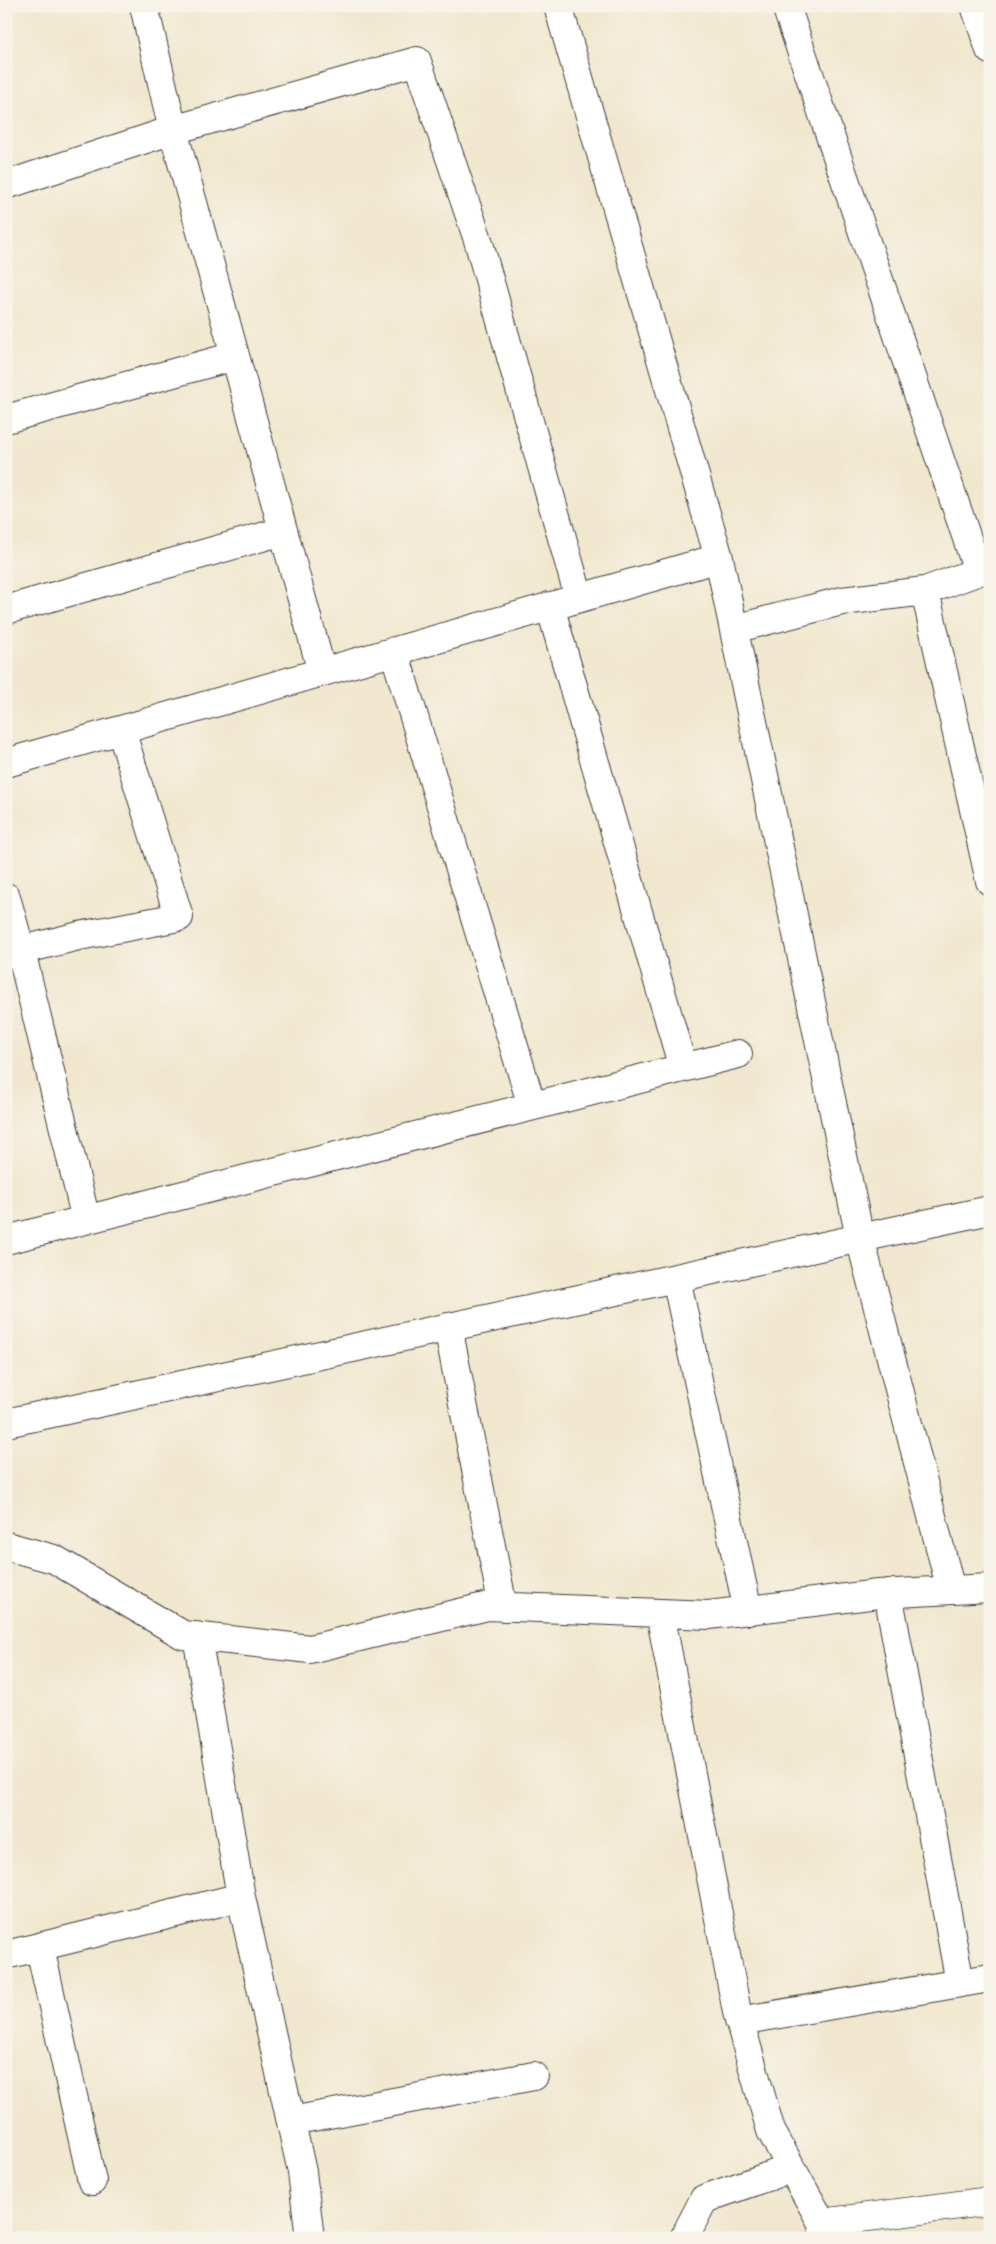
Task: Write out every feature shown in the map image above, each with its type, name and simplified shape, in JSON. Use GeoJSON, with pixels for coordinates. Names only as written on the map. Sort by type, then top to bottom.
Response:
{"type":"FeatureCollection","features":[{"type":"Feature","properties":{"kind":"street"},"geometry":{"type":"LineString","coordinates":[[144,6],[173,130],[322,672]]}},
{"type":"Feature","properties":{"kind":"street"},"geometry":{"type":"LineString","coordinates":[[558,6],[719,558],[860,1238],[950,1590]]}},
{"type":"Feature","properties":{"kind":"street"},"geometry":{"type":"LineString","coordinates":[[734,629],[842,601],[925,591],[984,569],[786,6]]}},
{"type":"Feature","properties":{"kind":"street"},"geometry":{"type":"LineString","coordinates":[[975,6],[990,50]]}},
{"type":"Feature","properties":{"kind":"street"},"geometry":{"type":"LineString","coordinates":[[6,185],[173,130],[417,61],[478,240],[579,598]]}},
{"type":"Feature","properties":{"kind":"street"},"geometry":{"type":"LineString","coordinates":[[6,419],[235,356]]}},
{"type":"Feature","properties":{"kind":"street"},"geometry":{"type":"LineString","coordinates":[[6,610],[283,531]]}},
{"type":"Feature","properties":{"kind":"street"},"geometry":{"type":"LineString","coordinates":[[6,762],[719,558]]}},
{"type":"Feature","properties":{"kind":"street"},"geometry":{"type":"LineString","coordinates":[[925,591],[990,881]]}},
{"type":"Feature","properties":{"kind":"street"},"geometry":{"type":"LineString","coordinates":[[550,606],[683,1068]]}},
{"type":"Feature","properties":{"kind":"street"},"geometry":{"type":"LineString","coordinates":[[394,651],[532,1106]]}},
{"type":"Feature","properties":{"kind":"street"},"geometry":{"type":"LineString","coordinates":[[14,952],[79,936],[179,916],[121,730]]}},
{"type":"Feature","properties":{"kind":"street"},"geometry":{"type":"LineString","coordinates":[[6,897],[14,952],[86,1220]]}},
{"type":"Feature","properties":{"kind":"street"},"geometry":{"type":"LineString","coordinates":[[6,1240],[738,1054]]}},
{"type":"Feature","properties":{"kind":"street"},"geometry":{"type":"LineString","coordinates":[[6,1423],[990,1210]]}},
{"type":"Feature","properties":{"kind":"street"},"geometry":{"type":"LineString","coordinates":[[676,1278],[748,1610]]}},
{"type":"Feature","properties":{"kind":"street"},"geometry":{"type":"LineString","coordinates":[[448,1328],[503,1607]]}},
{"type":"Feature","properties":{"kind":"street"},"geometry":{"type":"LineString","coordinates":[[7,1549],[54,1558],[183,1635],[310,1649],[488,1606],[709,1615],[888,1593],[990,1588]]}},
{"type":"Feature","properties":{"kind":"street"},"geometry":{"type":"LineString","coordinates":[[888,1593],[960,1983]]}},
{"type":"Feature","properties":{"kind":"street"},"geometry":{"type":"LineString","coordinates":[[660,1613],[739,2021],[771,2130],[823,2231],[990,2201]]}},
{"type":"Feature","properties":{"kind":"street"},"geometry":{"type":"LineString","coordinates":[[197,1636],[241,1897],[302,2172],[310,2238]]}},
{"type":"Feature","properties":{"kind":"street"},"geometry":{"type":"LineString","coordinates":[[6,1955],[241,1897]]}},
{"type":"Feature","properties":{"kind":"street"},"geometry":{"type":"LineString","coordinates":[[40,1948],[92,2181]]}},
{"type":"Feature","properties":{"kind":"street"},"geometry":{"type":"LineString","coordinates":[[739,2021],[990,1978]]}},
{"type":"Feature","properties":{"kind":"street"},"geometry":{"type":"LineString","coordinates":[[291,2121],[534,2076]]}},
{"type":"Feature","properties":{"kind":"street"},"geometry":{"type":"LineString","coordinates":[[684,2238],[704,2199],[792,2168]]}}]}
